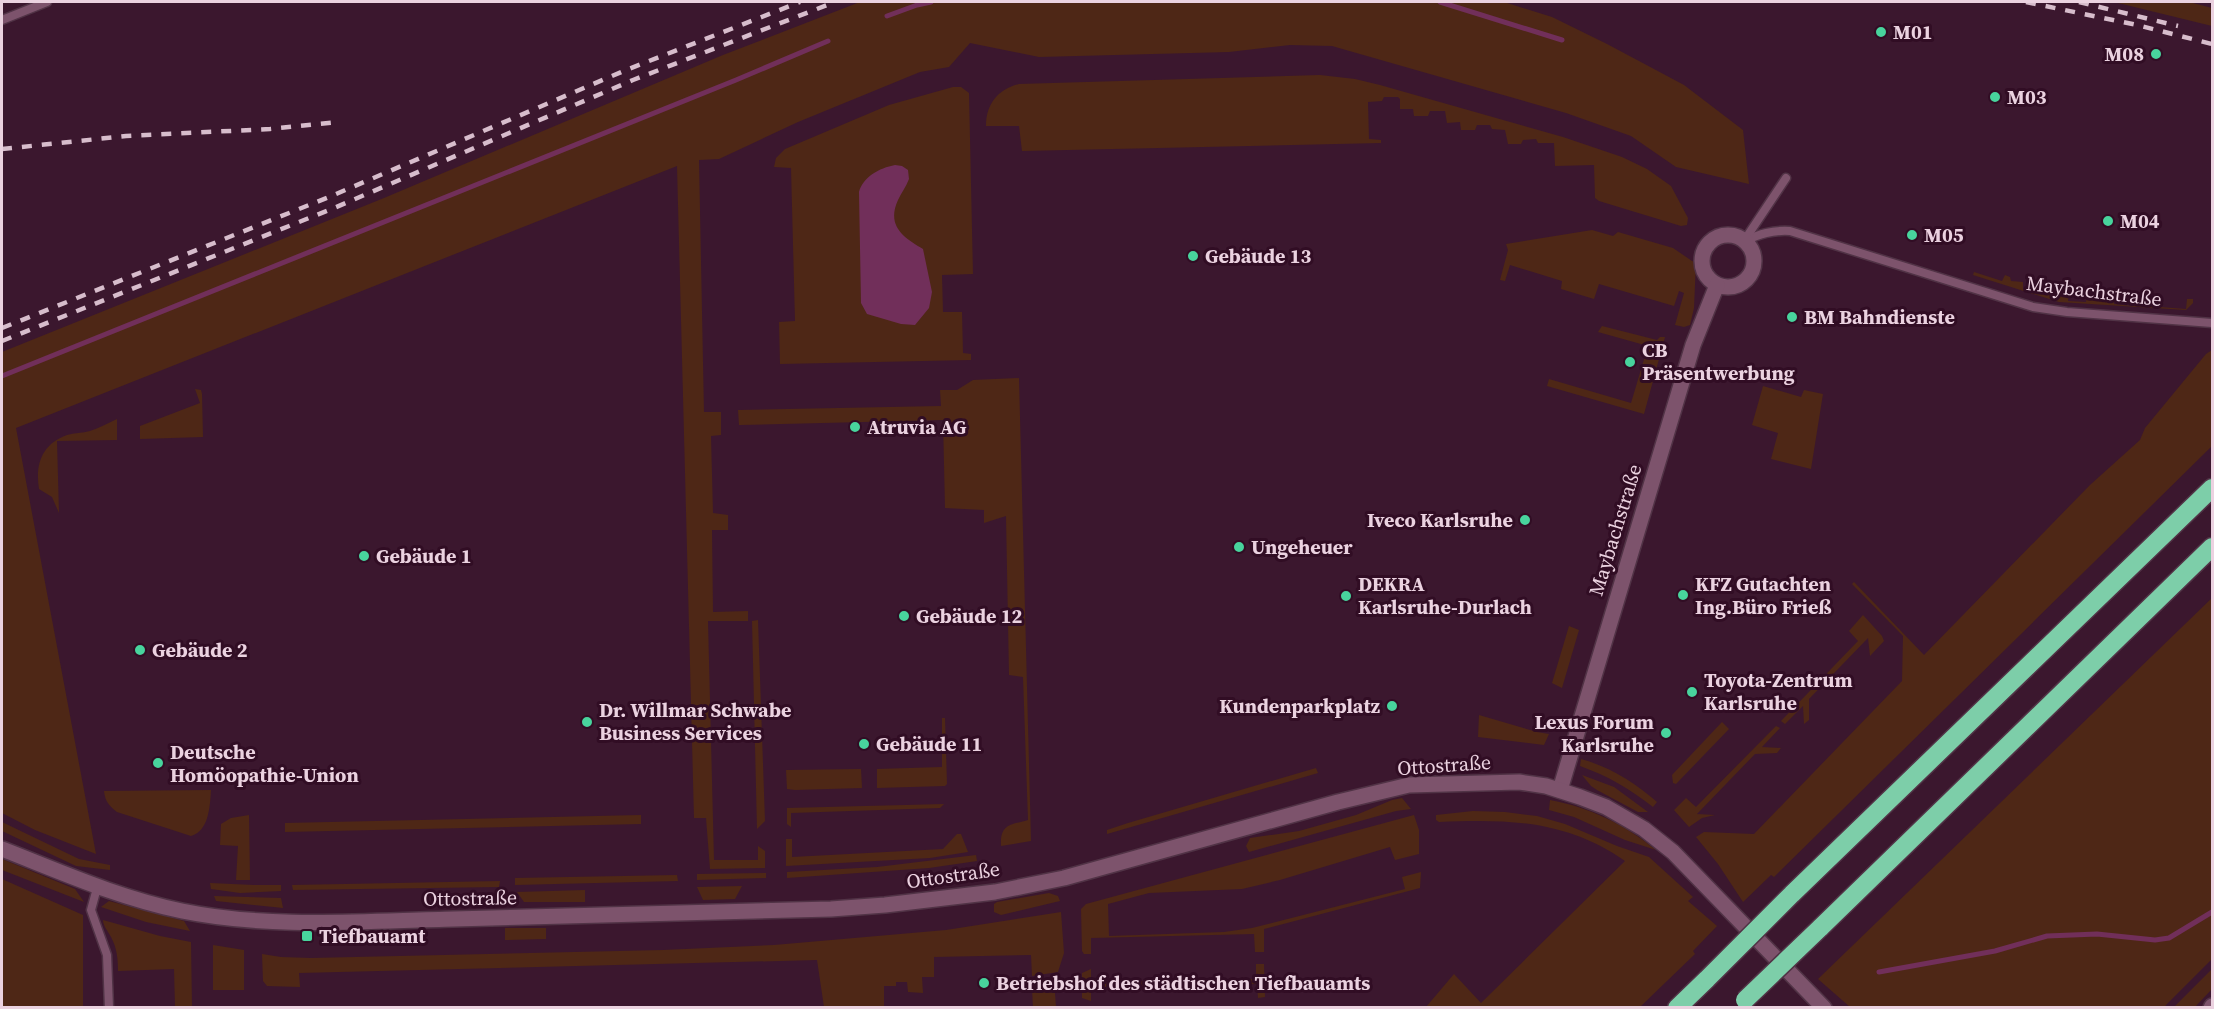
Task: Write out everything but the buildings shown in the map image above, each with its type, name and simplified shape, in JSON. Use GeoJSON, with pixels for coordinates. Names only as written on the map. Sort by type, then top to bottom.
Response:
{"type":"FeatureCollection","features":[{"type":"Feature","properties":{"kind":"highway"},"geometry":{"type":"LineString","coordinates":[[1677,1008],[2212,488]]}},
{"type":"Feature","properties":{"kind":"highway"},"geometry":{"type":"LineString","coordinates":[[1741,1004],[2212,547]]}},
{"type":"Feature","properties":{"kind":"main road","name":"Maybachstraße"},"geometry":{"type":"LineString","coordinates":[[1560,790],[1693,345],[1717,285],[1710,280],[1702,267],[1705,248],[1712,240],[1725,235],[1733,236],[1744,242]]}},
{"type":"Feature","properties":{"kind":"main road"},"geometry":{"type":"LineString","coordinates":[[1717,285],[1735,286],[1743,283],[1749,276],[1753,268],[1754,257],[1744,242]]}},
{"type":"Feature","properties":{"kind":"main road","name":"Ottostraße"},"geometry":{"type":"LineString","coordinates":[[2,849],[97,888],[183,911],[254,920],[307,922],[831,909],[995,892],[1064,878],[1338,802],[1409,785],[1519,782],[1560,790],[1606,807],[1644,829],[1673,852],[1824,1008]]}},
{"type":"Feature","properties":{"kind":"lane"},"geometry":{"type":"LineString","coordinates":[[2,20],[47,2]]}},
{"type":"Feature","properties":{"kind":"lane"},"geometry":{"type":"LineString","coordinates":[[1744,242],[1786,178]]}},
{"type":"Feature","properties":{"kind":"lane","name":"Maybachstraße"},"geometry":{"type":"LineString","coordinates":[[1744,242],[1761,233],[1775,230],[1790,231],[2033,307],[2212,323]]}},
{"type":"Feature","properties":{"kind":"lane"},"geometry":{"type":"LineString","coordinates":[[97,888],[91,910],[107,955],[109,1008]]}},
{"type":"Feature","properties":{"kind":"shaded area"},"geometry":{"type":"Polygon","coordinates":[[[860,2],[1504,2],[1552,17],[1684,85],[1743,130],[1749,184],[1676,167],[1631,136],[1566,113],[1332,46],[1290,45],[1229,52],[1039,57],[970,43],[949,67],[920,72],[798,122],[719,159],[699,160],[704,412],[721,412],[721,435],[711,436],[713,513],[728,515],[728,530],[712,530],[713,612],[748,611],[748,621],[708,621],[714,860],[758,860],[758,846],[765,851],[765,868],[710,869],[706,818],[694,818],[677,166],[16,428],[96,854],[35,830],[2,813],[2,352],[384,198],[723,55],[860,2]]]}},
{"type":"Feature","properties":{"kind":"shaded area"},"geometry":{"type":"Polygon","coordinates":[[[2114,2],[2189,2],[2212,8],[2212,26],[2114,2]]]}},
{"type":"Feature","properties":{"kind":"shaded area"},"geometry":{"type":"Polygon","coordinates":[[[1320,75],[1355,79],[1380,85],[1563,137],[1622,157],[1647,169],[1671,186],[1688,218],[1687,225],[1681,226],[1599,201],[1595,198],[1594,165],[1555,166],[1554,143],[1538,143],[1536,139],[1523,140],[1521,144],[1508,144],[1505,130],[1492,129],[1490,125],[1477,125],[1475,130],[1461,130],[1460,122],[1447,123],[1445,111],[1430,111],[1428,116],[1414,116],[1413,109],[1400,109],[1398,97],[1384,97],[1382,101],[1368,102],[1369,139],[1381,140],[1381,143],[1022,151],[1019,126],[986,126],[991,104],[999,94],[1019,84],[1320,75]]]}},
{"type":"Feature","properties":{"kind":"shaded area"},"geometry":{"type":"Polygon","coordinates":[[[953,87],[961,87],[969,93],[973,274],[942,275],[943,312],[962,312],[963,353],[971,354],[971,360],[780,364],[779,322],[795,321],[791,168],[774,167],[776,158],[785,149],[889,105],[953,87]]]}},
{"type":"Feature","properties":{"kind":"shaded area"},"geometry":{"type":"Polygon","coordinates":[[[895,165],[908,170],[909,179],[895,209],[896,224],[904,236],[923,249],[932,292],[929,308],[915,325],[901,324],[867,314],[861,303],[859,192],[864,182],[872,174],[895,165]]]}},
{"type":"Feature","properties":{"kind":"shaded area"},"geometry":{"type":"Polygon","coordinates":[[[1592,230],[1613,236],[1618,232],[1673,248],[1696,262],[1694,308],[1690,325],[1684,327],[1675,325],[1684,293],[1679,291],[1674,306],[1599,284],[1594,299],[1561,289],[1562,281],[1510,265],[1505,281],[1500,280],[1508,250],[1506,244],[1592,230]]]}},
{"type":"Feature","properties":{"kind":"shaded area"},"geometry":{"type":"Polygon","coordinates":[[[1974,272],[2002,281],[2005,275],[2010,277],[2011,281],[2023,282],[2023,289],[2040,294],[2041,291],[2069,293],[2068,301],[2086,302],[2087,295],[2114,297],[2114,304],[2132,306],[2133,299],[2160,301],[2160,307],[2186,309],[2187,299],[2193,299],[2193,303],[2186,310],[2059,302],[1973,275],[1974,272]]]}},
{"type":"Feature","properties":{"kind":"shaded area"},"geometry":{"type":"Polygon","coordinates":[[[1602,326],[1657,340],[1665,337],[1644,414],[1547,386],[1549,379],[1631,403],[1648,346],[1598,332],[1602,326]]]}},
{"type":"Feature","properties":{"kind":"shaded area"},"geometry":{"type":"Polygon","coordinates":[[[2212,350],[2212,446],[1774,877],[1771,875],[1743,902],[1718,864],[1696,837],[1704,832],[1754,834],[1902,681],[1903,636],[1852,584],[1854,582],[1924,655],[2090,485],[2140,440],[2145,428],[2206,354],[2212,350]]]}},
{"type":"Feature","properties":{"kind":"shaded area"},"geometry":{"type":"Polygon","coordinates":[[[1019,378],[1031,841],[1001,846],[1004,829],[1028,820],[1023,677],[1009,675],[1006,516],[984,523],[984,510],[945,508],[943,420],[739,425],[738,410],[941,406],[940,390],[957,390],[973,380],[1019,378]]]}},
{"type":"Feature","properties":{"kind":"shaded area"},"geometry":{"type":"Polygon","coordinates":[[[1763,386],[1801,397],[1804,390],[1823,394],[1811,469],[1771,459],[1778,433],[1752,425],[1763,386]]]}},
{"type":"Feature","properties":{"kind":"shaded area"},"geometry":{"type":"Polygon","coordinates":[[[195,389],[201,390],[202,394],[203,437],[140,439],[140,426],[200,403],[195,389]]]}},
{"type":"Feature","properties":{"kind":"shaded area"},"geometry":{"type":"Polygon","coordinates":[[[117,419],[117,440],[57,441],[59,513],[52,497],[39,489],[38,471],[46,449],[58,439],[67,435],[90,431],[117,419]]]}},
{"type":"Feature","properties":{"kind":"shaded area"},"geometry":{"type":"Polygon","coordinates":[[[2212,598],[2212,959],[2164,1008],[1850,1007],[1818,979],[2212,598]]]}},
{"type":"Feature","properties":{"kind":"shaded area"},"geometry":{"type":"Polygon","coordinates":[[[1863,615],[1884,641],[1870,656],[1868,638],[1809,699],[1809,720],[1804,724],[1803,706],[1785,724],[1781,721],[1858,641],[1849,631],[1863,615]]]}},
{"type":"Feature","properties":{"kind":"shaded area"},"geometry":{"type":"Polygon","coordinates":[[[758,620],[765,821],[757,829],[752,621],[758,620]]]}},
{"type":"Feature","properties":{"kind":"shaded area"},"geometry":{"type":"Polygon","coordinates":[[[1569,626],[1579,630],[1562,688],[1552,683],[1569,626]]]}},
{"type":"Feature","properties":{"kind":"shaded area"},"geometry":{"type":"Polygon","coordinates":[[[1479,715],[1549,734],[1544,745],[1478,737],[1479,715]]]}},
{"type":"Feature","properties":{"kind":"shaded area"},"geometry":{"type":"Polygon","coordinates":[[[942,718],[945,718],[947,784],[945,786],[877,788],[877,769],[942,767],[942,718]]]}},
{"type":"Feature","properties":{"kind":"shaded area"},"geometry":{"type":"Polygon","coordinates":[[[1722,722],[1729,729],[1676,784],[1673,783],[1672,775],[1722,722]]]}},
{"type":"Feature","properties":{"kind":"shaded area"},"geometry":{"type":"Polygon","coordinates":[[[1776,726],[1780,728],[1762,747],[1781,748],[1777,753],[1755,754],[1697,814],[1715,815],[1702,818],[1689,827],[1674,810],[1686,798],[1696,807],[1776,726]]]}},
{"type":"Feature","properties":{"kind":"shaded area"},"geometry":{"type":"Polygon","coordinates":[[[1581,759],[1621,776],[1657,802],[1653,807],[1636,794],[1580,766],[1581,759]]]}},
{"type":"Feature","properties":{"kind":"shaded area"},"geometry":{"type":"Polygon","coordinates":[[[1316,768],[1318,773],[1107,834],[1107,830],[1128,823],[1316,768]]]}},
{"type":"Feature","properties":{"kind":"shaded area"},"geometry":{"type":"Polygon","coordinates":[[[861,769],[862,788],[787,789],[786,770],[861,769]]]}},
{"type":"Feature","properties":{"kind":"shaded area"},"geometry":{"type":"Polygon","coordinates":[[[1582,775],[1614,787],[1648,812],[1638,812],[1597,790],[1582,775]]]}},
{"type":"Feature","properties":{"kind":"shaded area"},"geometry":{"type":"Polygon","coordinates":[[[211,790],[205,823],[202,829],[191,836],[117,812],[108,803],[104,791],[211,790]]]}},
{"type":"Feature","properties":{"kind":"shaded area"},"geometry":{"type":"Polygon","coordinates":[[[1402,798],[1411,809],[1396,811],[1249,852],[1246,846],[1250,838],[1299,831],[1356,815],[1402,798]]]}},
{"type":"Feature","properties":{"kind":"shaded area"},"geometry":{"type":"Polygon","coordinates":[[[1550,800],[1579,807],[1606,818],[1656,850],[1625,840],[1574,817],[1549,810],[1550,800]]]}},
{"type":"Feature","properties":{"kind":"shaded area"},"geometry":{"type":"Polygon","coordinates":[[[944,804],[940,808],[791,813],[791,827],[787,824],[787,808],[944,804]]]}},
{"type":"Feature","properties":{"kind":"shaded area"},"geometry":{"type":"Polygon","coordinates":[[[1473,811],[1537,816],[1565,824],[1649,857],[1693,897],[1688,901],[1717,926],[1693,951],[1695,954],[1640,1007],[1426,1007],[1454,974],[1481,1003],[1625,861],[1581,837],[1536,825],[1489,821],[1439,822],[1436,820],[1436,815],[1473,811]]]}},
{"type":"Feature","properties":{"kind":"shaded area"},"geometry":{"type":"Polygon","coordinates":[[[249,815],[250,880],[236,880],[238,846],[220,845],[221,824],[231,818],[249,815]]]}},
{"type":"Feature","properties":{"kind":"shaded area"},"geometry":{"type":"Polygon","coordinates":[[[641,815],[641,824],[285,832],[285,823],[641,815]]]}},
{"type":"Feature","properties":{"kind":"shaded area"},"geometry":{"type":"Polygon","coordinates":[[[1414,815],[1419,830],[1419,854],[1395,860],[1390,847],[1242,889],[1149,893],[1108,904],[1109,936],[1224,932],[1252,928],[1405,889],[1402,877],[1421,872],[1420,888],[1264,929],[1264,952],[1255,952],[1254,934],[1091,938],[1091,954],[1084,954],[1082,951],[1081,909],[1086,904],[1414,815]]]}},
{"type":"Feature","properties":{"kind":"shaded area"},"geometry":{"type":"Polygon","coordinates":[[[2,822],[79,859],[110,865],[110,870],[76,866],[2,831],[2,822]]]}},
{"type":"Feature","properties":{"kind":"shaded area"},"geometry":{"type":"Polygon","coordinates":[[[957,834],[961,834],[968,852],[930,858],[786,866],[786,839],[792,839],[792,857],[943,849],[957,834]]]}},
{"type":"Feature","properties":{"kind":"shaded area"},"geometry":{"type":"Polygon","coordinates":[[[976,855],[977,861],[929,868],[787,878],[787,872],[877,867],[976,855]]]}},
{"type":"Feature","properties":{"kind":"shaded area"},"geometry":{"type":"Polygon","coordinates":[[[2,859],[75,889],[84,902],[2,870],[2,859]]]}},
{"type":"Feature","properties":{"kind":"shaded area"},"geometry":{"type":"Polygon","coordinates":[[[766,873],[766,878],[697,880],[697,874],[766,873]]]}},
{"type":"Feature","properties":{"kind":"shaded area"},"geometry":{"type":"Polygon","coordinates":[[[677,875],[678,881],[515,885],[515,878],[677,875]]]}},
{"type":"Feature","properties":{"kind":"shaded area"},"geometry":{"type":"Polygon","coordinates":[[[2,879],[83,915],[83,1007],[2,1007],[2,879]]]}},
{"type":"Feature","properties":{"kind":"shaded area"},"geometry":{"type":"Polygon","coordinates":[[[500,881],[499,887],[293,890],[292,885],[500,881]]]}},
{"type":"Feature","properties":{"kind":"shaded area"},"geometry":{"type":"Polygon","coordinates":[[[210,883],[281,885],[281,891],[240,893],[211,889],[210,883]]]}},
{"type":"Feature","properties":{"kind":"shaded area"},"geometry":{"type":"Polygon","coordinates":[[[742,886],[735,899],[703,900],[697,887],[742,886]]]}},
{"type":"Feature","properties":{"kind":"shaded area"},"geometry":{"type":"Polygon","coordinates":[[[585,890],[585,902],[524,902],[517,892],[585,890]]]}},
{"type":"Feature","properties":{"kind":"shaded area"},"geometry":{"type":"Polygon","coordinates":[[[1049,893],[1058,896],[1060,901],[1001,915],[994,912],[994,904],[997,902],[1049,893]]]}},
{"type":"Feature","properties":{"kind":"shaded area"},"geometry":{"type":"Polygon","coordinates":[[[214,896],[281,898],[283,908],[216,901],[214,896]]]}},
{"type":"Feature","properties":{"kind":"shaded area"},"geometry":{"type":"Polygon","coordinates":[[[109,901],[184,921],[190,931],[146,922],[101,907],[109,901]]]}},
{"type":"Feature","properties":{"kind":"shaded area"},"geometry":{"type":"Polygon","coordinates":[[[1061,912],[1064,953],[1058,972],[1032,976],[1031,955],[934,957],[934,977],[922,977],[923,993],[908,992],[907,982],[896,982],[896,986],[884,986],[884,1007],[824,1007],[817,960],[299,973],[300,987],[267,986],[263,981],[262,954],[311,958],[663,950],[774,945],[946,930],[1061,912]]]}},
{"type":"Feature","properties":{"kind":"shaded area"},"geometry":{"type":"Polygon","coordinates":[[[103,920],[191,942],[192,1007],[175,1007],[174,969],[118,971],[116,949],[103,920]]]}},
{"type":"Feature","properties":{"kind":"shaded area"},"geometry":{"type":"Polygon","coordinates":[[[505,928],[546,928],[546,939],[505,940],[505,928]]]}},
{"type":"Feature","properties":{"kind":"shaded area"},"geometry":{"type":"Polygon","coordinates":[[[213,945],[244,950],[244,990],[213,990],[213,945]]]}},
{"type":"Feature","properties":{"kind":"shaded area"},"geometry":{"type":"Polygon","coordinates":[[[1256,964],[1264,964],[1265,997],[1258,998],[1257,984],[1091,987],[1091,1001],[1082,998],[1082,973],[1091,969],[1091,982],[1256,979],[1256,964]]]}},
{"type":"Feature","properties":{"kind":"shaded area"},"geometry":{"type":"Polygon","coordinates":[[[2212,969],[2212,989],[2195,1007],[2174,1007],[2212,969]]]}},
{"type":"Feature","properties":{"kind":"shaded area"},"geometry":{"type":"Polygon","coordinates":[[[1032,990],[1055,993],[1056,1007],[1033,1007],[1032,990]]]}},
{"type":"Feature","properties":{"kind":"waterway"},"geometry":{"type":"LineString","coordinates":[[887,16],[931,2]]}},
{"type":"Feature","properties":{"kind":"waterway"},"geometry":{"type":"LineString","coordinates":[[1440,2],[1562,40]]}},
{"type":"Feature","properties":{"kind":"waterway"},"geometry":{"type":"LineString","coordinates":[[2,376],[828,41]]}},
{"type":"Feature","properties":{"kind":"waterway"},"geometry":{"type":"LineString","coordinates":[[1879,972],[1995,951],[2047,936],[2097,934],[2155,940],[2169,938],[2212,912]]}},
{"type":"Feature","properties":{"kind":"railway"},"geometry":{"type":"LineString","coordinates":[[2,328],[329,197],[626,70],[800,2]]}},
{"type":"Feature","properties":{"kind":"railway"},"geometry":{"type":"LineString","coordinates":[[2,341],[334,208],[633,80],[835,2]]}},
{"type":"Feature","properties":{"kind":"railway"},"geometry":{"type":"LineString","coordinates":[[2026,2],[2137,25],[2212,44]]}},
{"type":"Feature","properties":{"kind":"railway"},"geometry":{"type":"LineString","coordinates":[[2079,2],[2178,26]]}},
{"type":"Feature","properties":{"kind":"railway"},"geometry":{"type":"LineString","coordinates":[[2,149],[126,136],[270,129],[338,122]]}},
{"type":"Feature","properties":{"kind":"place","name":"M01"},"geometry":{"type":"Point","coordinates":[1881,32]}},
{"type":"Feature","properties":{"kind":"place","name":"M08"},"geometry":{"type":"Point","coordinates":[2156,54]}},
{"type":"Feature","properties":{"kind":"place","name":"M03"},"geometry":{"type":"Point","coordinates":[1995,97]}},
{"type":"Feature","properties":{"kind":"place","name":"M04"},"geometry":{"type":"Point","coordinates":[2108,221]}},
{"type":"Feature","properties":{"kind":"place","name":"M05"},"geometry":{"type":"Point","coordinates":[1912,235]}},
{"type":"Feature","properties":{"kind":"place","name":"Gebäude 13"},"geometry":{"type":"Point","coordinates":[1193,256]}},
{"type":"Feature","properties":{"kind":"place","name":"BM Bahndienste"},"geometry":{"type":"Point","coordinates":[1792,317]}},
{"type":"Feature","properties":{"kind":"place","name":"CB Präsentwerbung"},"geometry":{"type":"Point","coordinates":[1630,362]}},
{"type":"Feature","properties":{"kind":"place","name":"Atruvia AG"},"geometry":{"type":"Point","coordinates":[855,427]}},
{"type":"Feature","properties":{"kind":"place","name":"Iveco Karlsruhe"},"geometry":{"type":"Point","coordinates":[1525,520]}},
{"type":"Feature","properties":{"kind":"place","name":"Ungeheuer"},"geometry":{"type":"Point","coordinates":[1239,547]}},
{"type":"Feature","properties":{"kind":"place","name":"Gebäude 1"},"geometry":{"type":"Point","coordinates":[364,556]}},
{"type":"Feature","properties":{"kind":"place","name":"KFZ Gutachten Ing.Büro Frieß"},"geometry":{"type":"Point","coordinates":[1683,595]}},
{"type":"Feature","properties":{"kind":"place","name":"DEKRA Karlsruhe-Durlach"},"geometry":{"type":"Point","coordinates":[1346,596]}},
{"type":"Feature","properties":{"kind":"place","name":"Gebäude 12"},"geometry":{"type":"Point","coordinates":[904,616]}},
{"type":"Feature","properties":{"kind":"place","name":"Gebäude 2"},"geometry":{"type":"Point","coordinates":[140,650]}},
{"type":"Feature","properties":{"kind":"place","name":"Toyota-Zentrum Karlsruhe"},"geometry":{"type":"Point","coordinates":[1692,692]}},
{"type":"Feature","properties":{"kind":"place","name":"Kundenparkplatz"},"geometry":{"type":"Point","coordinates":[1392,706]}},
{"type":"Feature","properties":{"kind":"place","name":"Dr. Willmar Schwabe Business Services"},"geometry":{"type":"Point","coordinates":[587,722]}},
{"type":"Feature","properties":{"kind":"place","name":"Lexus Forum Karlsruhe"},"geometry":{"type":"Point","coordinates":[1666,733]}},
{"type":"Feature","properties":{"kind":"place","name":"Gebäude 11"},"geometry":{"type":"Point","coordinates":[864,744]}},
{"type":"Feature","properties":{"kind":"place","name":"Deutsche Homöopathie-Union"},"geometry":{"type":"Point","coordinates":[158,763]}},
{"type":"Feature","properties":{"kind":"place","name":"Tiefbauamt"},"geometry":{"type":"Point","coordinates":[307,936]}},
{"type":"Feature","properties":{"kind":"place","name":"Betriebshof des städtischen Tiefbauamts"},"geometry":{"type":"Point","coordinates":[984,983]}}]}
